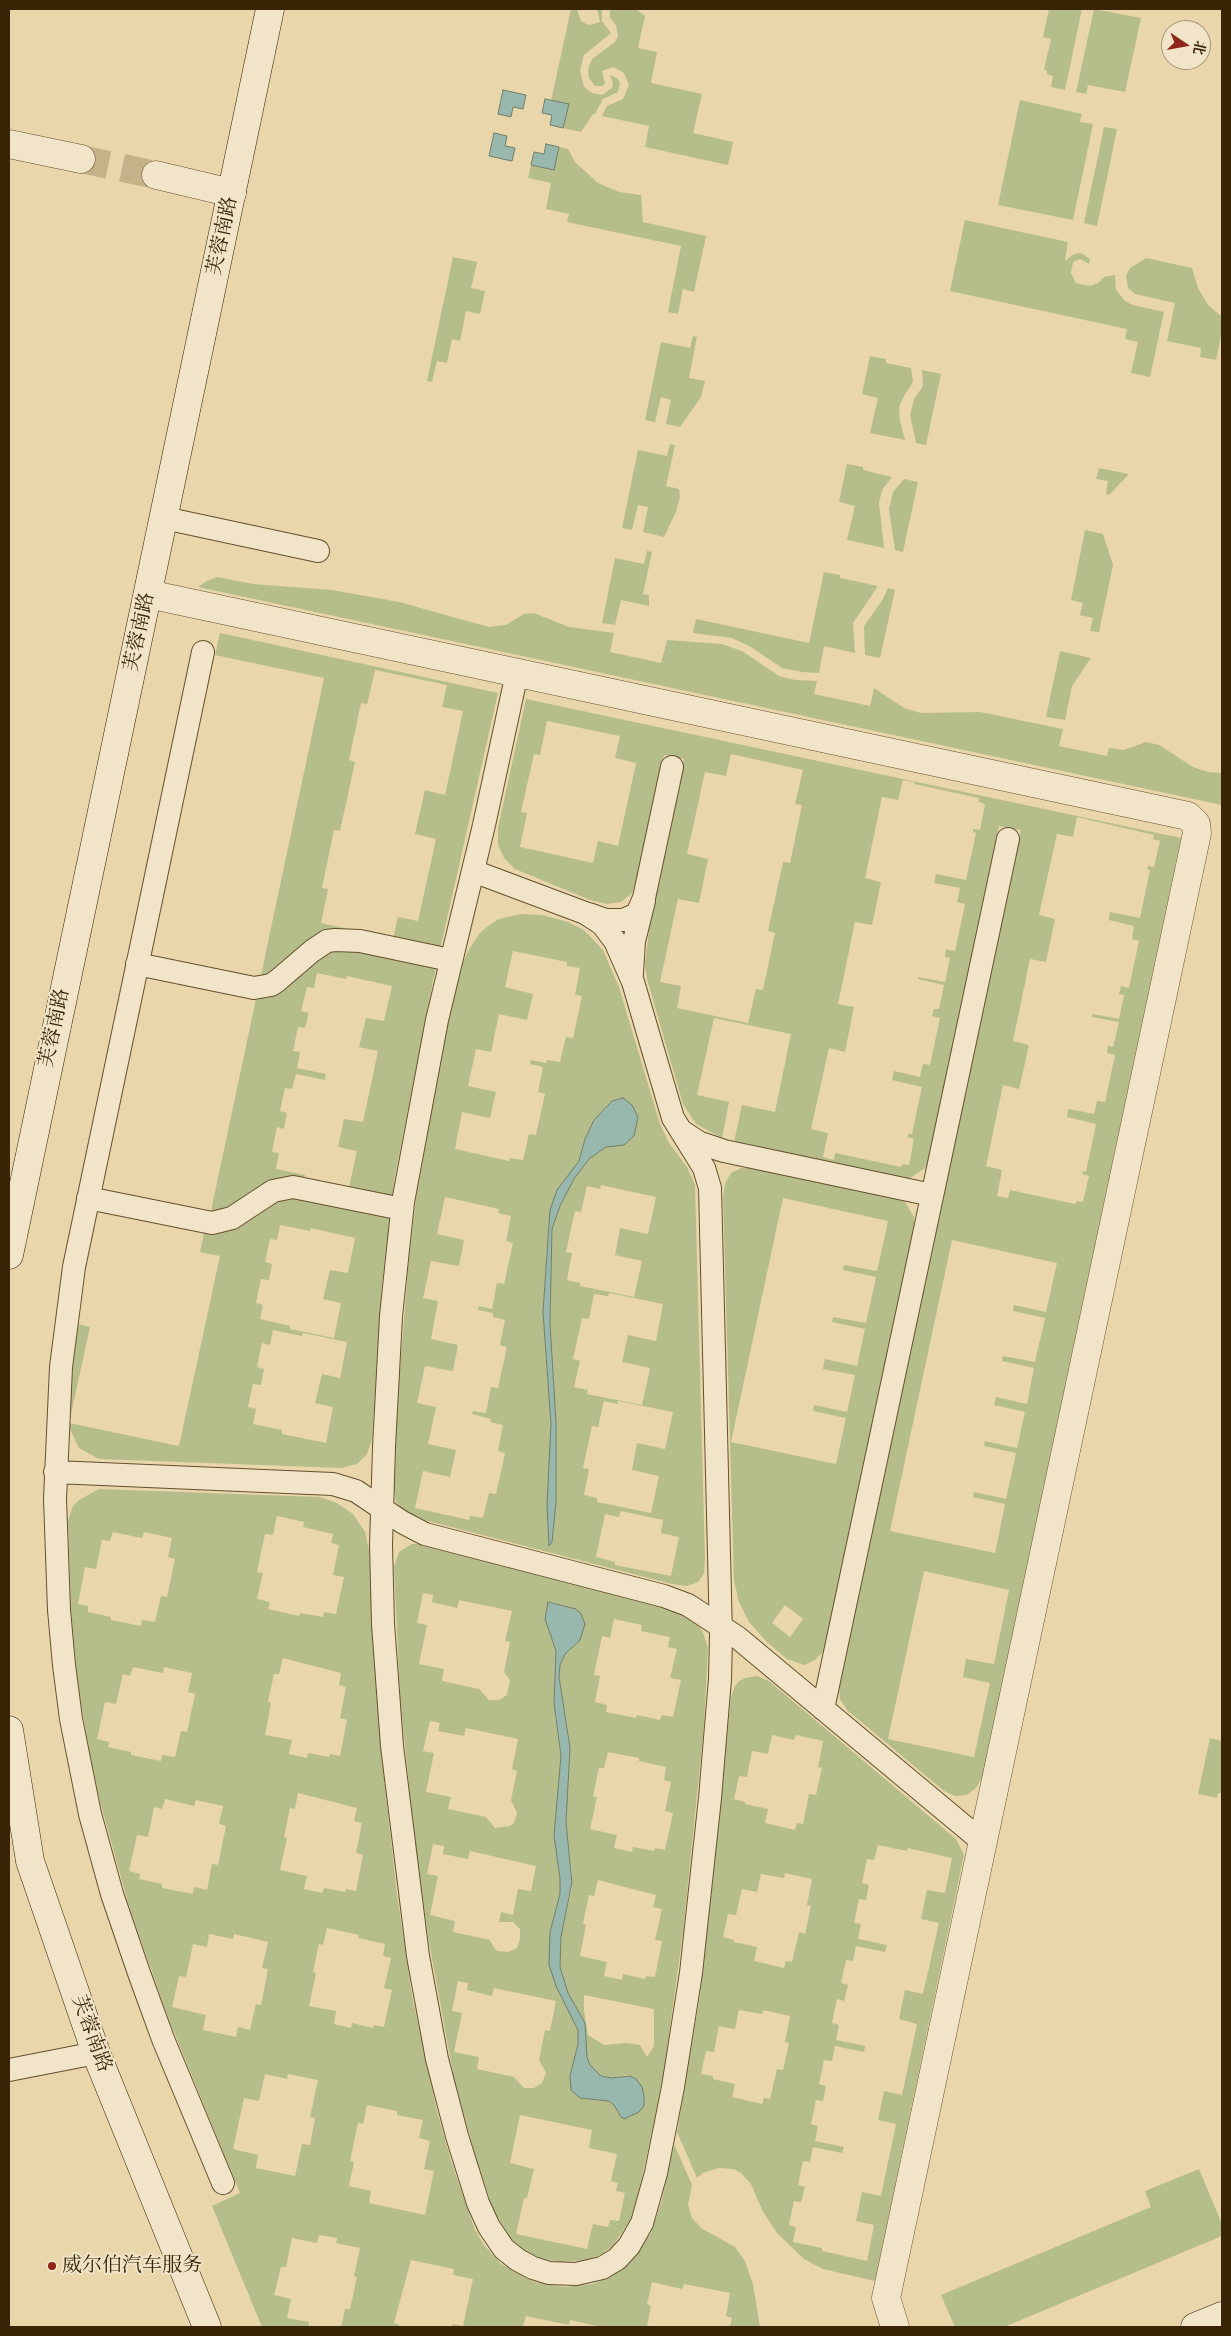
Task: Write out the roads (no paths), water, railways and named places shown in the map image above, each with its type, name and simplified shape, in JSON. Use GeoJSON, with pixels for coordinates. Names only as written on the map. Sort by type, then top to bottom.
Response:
{"type":"FeatureCollection","features":[{"type":"Feature","properties":{"kind":"street","name":"芙蓉南路"},"geometry":{"type":"LineString","coordinates":[[9,1252],[270,9]]}},
{"type":"Feature","properties":{"kind":"street"},"geometry":{"type":"LineString","coordinates":[[9,144],[80,159]]}},
{"type":"Feature","properties":{"kind":"street"},"geometry":{"type":"LineString","coordinates":[[156,176],[232,193]]}},
{"type":"Feature","properties":{"kind":"street"},"geometry":{"type":"LineString","coordinates":[[148,594],[1188,816],[1196,824],[1197,833],[886,2298],[895,2327]]}},
{"type":"Feature","properties":{"kind":"street","name":"芙蓉南路"},"geometry":{"type":"LineString","coordinates":[[9,1730],[30,1861],[96,2053],[207,2327]]}},
{"type":"Feature","properties":{"kind":"street"},"geometry":{"type":"LineString","coordinates":[[1195,2327],[1222,2316]]}},
{"type":"Feature","properties":{"kind":"lane"},"geometry":{"type":"LineString","coordinates":[[164,518],[318,551]]}},
{"type":"Feature","properties":{"kind":"lane"},"geometry":{"type":"LineString","coordinates":[[204,652],[86,1203],[63,1343],[55,1472],[55,1540],[61,1637],[71,1719],[89,1807],[108,1881],[163,2039],[223,2183]]}},
{"type":"Feature","properties":{"kind":"lane"},"geometry":{"type":"LineString","coordinates":[[516,673],[473,871],[450,960],[421,1098],[402,1209],[386,1386],[382,1509],[383,1624],[392,1746],[418,1956],[437,2059],[470,2178],[489,2228],[511,2255],[541,2271],[576,2274],[609,2264],[620,2256],[634,2239],[642,2224],[650,2198],[674,2086],[691,1974],[718,1711],[722,1625],[710,1194],[712,1175],[719,1162],[733,1156],[752,1157]]}},
{"type":"Feature","properties":{"kind":"lane"},"geometry":{"type":"LineString","coordinates":[[633,982],[631,963],[634,941],[672,767]]}},
{"type":"Feature","properties":{"kind":"lane"},"geometry":{"type":"LineString","coordinates":[[823,1709],[1008,839]]}},
{"type":"Feature","properties":{"kind":"lane"},"geometry":{"type":"LineString","coordinates":[[473,871],[606,920],[623,920],[637,914],[644,898]]}},
{"type":"Feature","properties":{"kind":"lane"},"geometry":{"type":"LineString","coordinates":[[585,913],[602,924],[615,941],[633,982],[675,1124],[704,1168],[710,1194]]}},
{"type":"Feature","properties":{"kind":"lane"},"geometry":{"type":"LineString","coordinates":[[137,964],[254,988],[270,985],[277,981],[312,951],[327,942],[335,940],[360,941],[450,960]]}},
{"type":"Feature","properties":{"kind":"lane"},"geometry":{"type":"LineString","coordinates":[[670,1108],[682,1131],[691,1138],[712,1147],[932,1195]]}},
{"type":"Feature","properties":{"kind":"lane"},"geometry":{"type":"LineString","coordinates":[[86,1203],[212,1223],[232,1218],[273,1191],[293,1187],[402,1209]]}},
{"type":"Feature","properties":{"kind":"lane"},"geometry":{"type":"LineString","coordinates":[[86,1203],[196,1232]]}},
{"type":"Feature","properties":{"kind":"lane"},"geometry":{"type":"LineString","coordinates":[[55,1472],[333,1484],[356,1491],[402,1522],[426,1534],[664,1596],[688,1605],[722,1625],[983,1842]]}},
{"type":"Feature","properties":{"kind":"lane"},"geometry":{"type":"LineString","coordinates":[[9,2070],[96,2053]]}},
{"type":"Feature","properties":{"kind":"water"},"geometry":{"type":"Polygon","coordinates":[[[503,90],[526,95],[523,109],[513,107],[511,117],[498,114],[503,90]]]}},
{"type":"Feature","properties":{"kind":"water"},"geometry":{"type":"Polygon","coordinates":[[[545,99],[569,104],[563,128],[550,125],[552,115],[542,113],[545,99]]]}},
{"type":"Feature","properties":{"kind":"water"},"geometry":{"type":"Polygon","coordinates":[[[494,133],[507,136],[505,146],[515,148],[512,161],[489,156],[494,133]]]}},
{"type":"Feature","properties":{"kind":"water"},"geometry":{"type":"Polygon","coordinates":[[[546,144],[559,147],[554,170],[531,165],[534,152],[544,154],[546,144]]]}},
{"type":"Feature","properties":{"kind":"water"},"geometry":{"type":"Polygon","coordinates":[[[623,1098],[632,1105],[638,1117],[634,1136],[624,1145],[606,1147],[589,1159],[574,1179],[560,1206],[552,1229],[550,1323],[556,1423],[556,1502],[552,1542],[549,1546],[547,1505],[551,1424],[543,1312],[550,1210],[557,1190],[579,1161],[585,1139],[594,1120],[612,1101],[623,1098]]]}},
{"type":"Feature","properties":{"kind":"water"},"geometry":{"type":"Polygon","coordinates":[[[548,1602],[576,1609],[581,1614],[585,1624],[580,1640],[565,1654],[560,1665],[559,1677],[570,1748],[566,1822],[572,1883],[561,1937],[560,1967],[568,1993],[585,2023],[587,2057],[590,2065],[601,2076],[611,2078],[630,2076],[636,2079],[642,2087],[644,2106],[639,2112],[624,2119],[609,2101],[580,2098],[571,2090],[570,2076],[578,2044],[578,2030],[556,1986],[549,1965],[550,1932],[560,1894],[560,1879],[554,1835],[561,1756],[554,1703],[556,1651],[545,1619],[548,1602]]]}},
{"type":"Feature","properties":{"kind":"tunnel"},"geometry":{"type":"LineString","coordinates":[[81,159],[156,175]]}},
{"type":"Feature","properties":{"kind":"place","name":"威尔伯汽车服务"},"geometry":{"type":"Point","coordinates":[52,2266]}}]}
